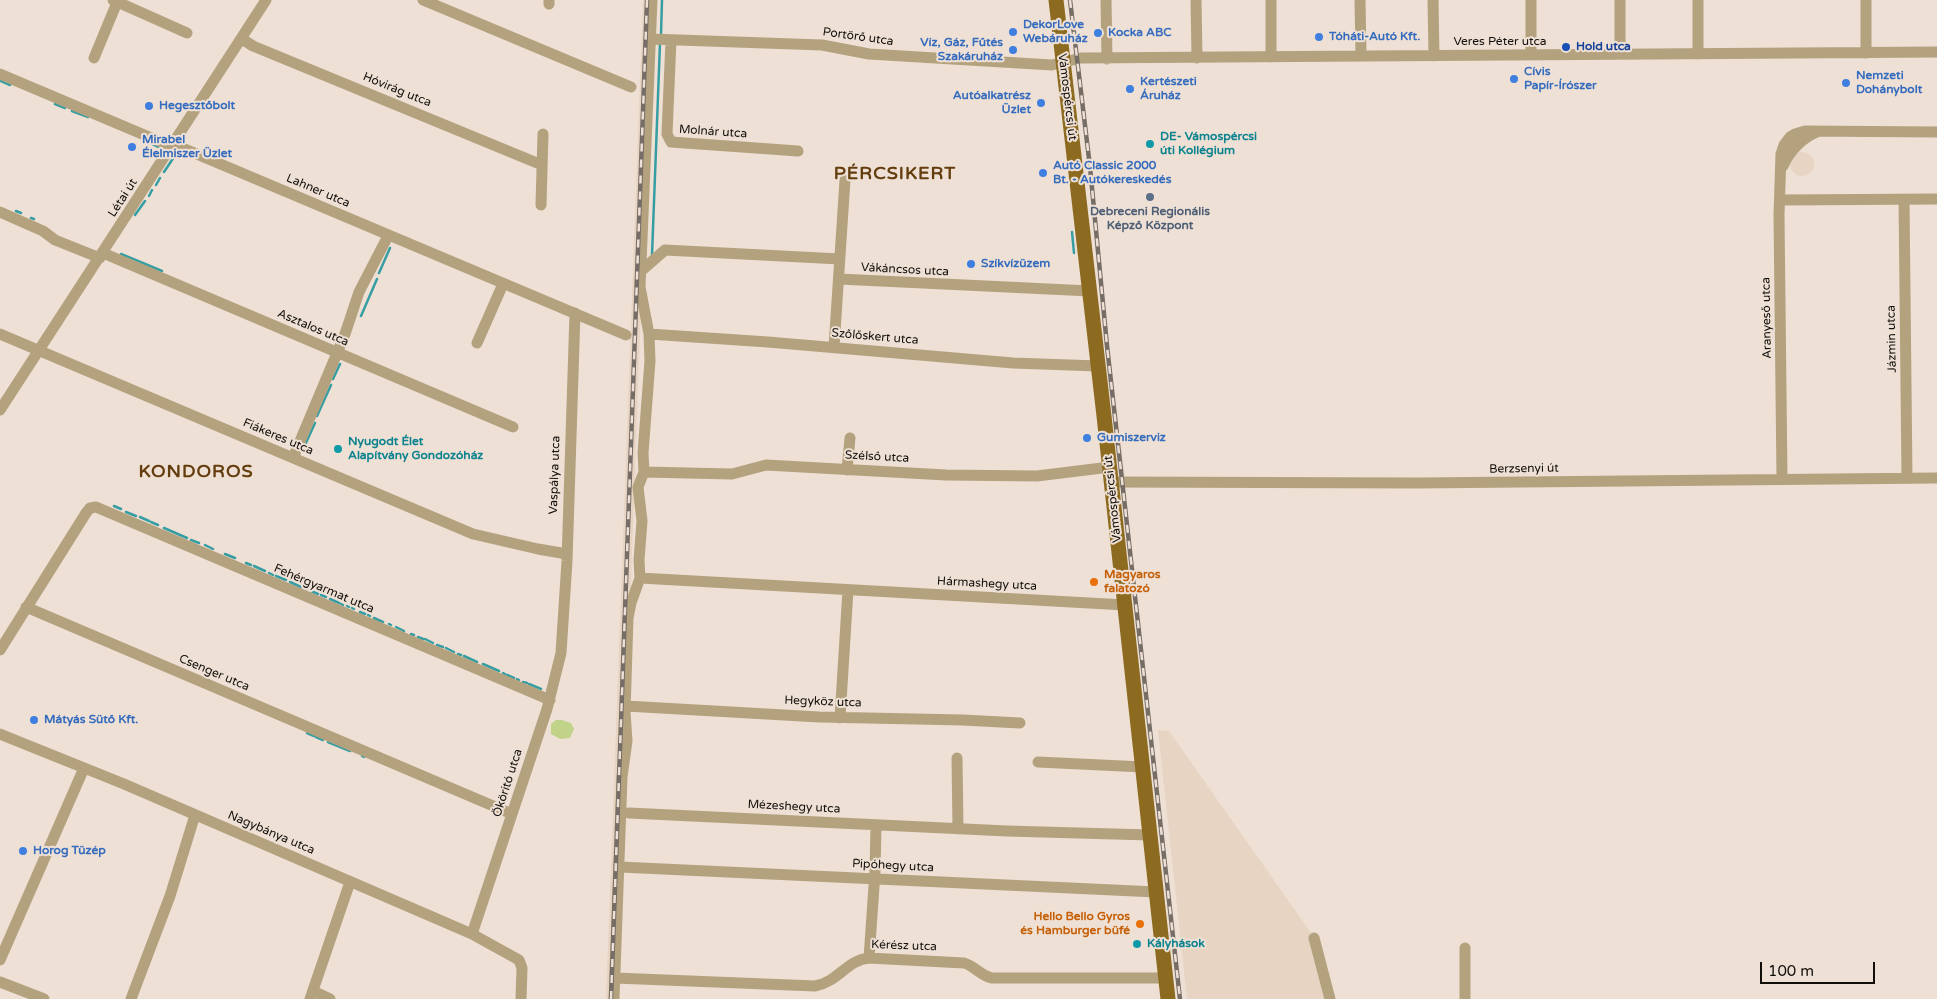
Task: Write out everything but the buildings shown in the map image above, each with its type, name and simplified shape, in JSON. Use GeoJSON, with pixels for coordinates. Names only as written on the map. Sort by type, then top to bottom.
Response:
{"type":"FeatureCollection","features":[{"type":"Feature","properties":{"kind":"main road","name":"Vámospércsi út"},"geometry":{"type":"LineString","coordinates":[[1056,0],[1168,999]]}},
{"type":"Feature","properties":{"kind":"street","name":"Létai út"},"geometry":{"type":"LineString","coordinates":[[0,410],[102,256],[266,0]]}},
{"type":"Feature","properties":{"kind":"street"},"geometry":{"type":"LineString","coordinates":[[423,0],[631,87]]}},
{"type":"Feature","properties":{"kind":"street"},"geometry":{"type":"LineString","coordinates":[[624,867],[622,794],[627,741],[626,706],[629,609],[640,578],[639,560],[642,522],[638,491],[639,482],[644,472],[643,448],[650,361],[648,334],[641,292],[641,271],[652,0]]}},
{"type":"Feature","properties":{"kind":"street"},"geometry":{"type":"LineString","coordinates":[[1106,0],[1107,59]]}},
{"type":"Feature","properties":{"kind":"street"},"geometry":{"type":"LineString","coordinates":[[1196,0],[1197,58]]}},
{"type":"Feature","properties":{"kind":"street"},"geometry":{"type":"LineString","coordinates":[[1271,0],[1272,57]]}},
{"type":"Feature","properties":{"kind":"street"},"geometry":{"type":"LineString","coordinates":[[1360,0],[1361,56]]}},
{"type":"Feature","properties":{"kind":"street"},"geometry":{"type":"LineString","coordinates":[[1433,0],[1434,56]]}},
{"type":"Feature","properties":{"kind":"street"},"geometry":{"type":"LineString","coordinates":[[1531,0],[1531,55]]}},
{"type":"Feature","properties":{"kind":"street"},"geometry":{"type":"LineString","coordinates":[[1620,0],[1620,54]]}},
{"type":"Feature","properties":{"kind":"street"},"geometry":{"type":"LineString","coordinates":[[1698,0],[1698,54]]}},
{"type":"Feature","properties":{"kind":"street"},"geometry":{"type":"LineString","coordinates":[[1866,0],[1866,52]]}},
{"type":"Feature","properties":{"kind":"street"},"geometry":{"type":"LineString","coordinates":[[94,58],[116,1],[187,33]]}},
{"type":"Feature","properties":{"kind":"street","name":"Hóvirág utca"},"geometry":{"type":"LineString","coordinates":[[242,39],[253,46],[542,165]]}},
{"type":"Feature","properties":{"kind":"street","name":"Portörő utca"},"geometry":{"type":"LineString","coordinates":[[650,39],[822,45],[866,54],[942,60],[1052,65],[1063,62]]}},
{"type":"Feature","properties":{"kind":"street","name":"Molnár utca"},"geometry":{"type":"LineString","coordinates":[[671,40],[667,134],[671,142],[798,151]]}},
{"type":"Feature","properties":{"kind":"street","name":"Veres Péter utca"},"geometry":{"type":"LineString","coordinates":[[1063,62],[1079,58],[1937,52]]}},
{"type":"Feature","properties":{"kind":"street","name":"Lahner utca"},"geometry":{"type":"LineString","coordinates":[[0,74],[626,335]]}},
{"type":"Feature","properties":{"kind":"street"},"geometry":{"type":"LineString","coordinates":[[1781,174],[1786,159],[1797,146],[1812,134],[1826,130],[1937,132]]}},
{"type":"Feature","properties":{"kind":"street","name":"Aranyeső utca"},"geometry":{"type":"LineString","coordinates":[[1782,479],[1781,157],[1786,142],[1795,134],[1805,131],[1826,130]]}},
{"type":"Feature","properties":{"kind":"street"},"geometry":{"type":"LineString","coordinates":[[541,205],[543,134]]}},
{"type":"Feature","properties":{"kind":"street"},"geometry":{"type":"LineString","coordinates":[[834,347],[845,180]]}},
{"type":"Feature","properties":{"kind":"street","name":"Jázmin utca"},"geometry":{"type":"LineString","coordinates":[[1904,199],[1907,478]]}},
{"type":"Feature","properties":{"kind":"street"},"geometry":{"type":"LineString","coordinates":[[1780,200],[1937,199]]}},
{"type":"Feature","properties":{"kind":"street","name":"Asztalos utca"},"geometry":{"type":"LineString","coordinates":[[0,212],[39,229],[55,240],[102,256],[513,427]]}},
{"type":"Feature","properties":{"kind":"street"},"geometry":{"type":"LineString","coordinates":[[293,458],[348,326],[359,292],[388,236]]}},
{"type":"Feature","properties":{"kind":"street"},"geometry":{"type":"LineString","coordinates":[[641,271],[665,250],[840,260]]}},
{"type":"Feature","properties":{"kind":"street","name":"Vákáncsos utca"},"geometry":{"type":"LineString","coordinates":[[839,279],[1090,291]]}},
{"type":"Feature","properties":{"kind":"street"},"geometry":{"type":"LineString","coordinates":[[477,343],[503,284]]}},
{"type":"Feature","properties":{"kind":"street","name":"Vaspálya utca"},"geometry":{"type":"LineString","coordinates":[[563,638],[575,313]]}},
{"type":"Feature","properties":{"kind":"street","name":"Fiákeres utca"},"geometry":{"type":"LineString","coordinates":[[0,334],[476,536],[567,554]]}},
{"type":"Feature","properties":{"kind":"street","name":"Szőlőskert utca"},"geometry":{"type":"LineString","coordinates":[[648,334],[834,347],[1013,363],[1098,366]]}},
{"type":"Feature","properties":{"kind":"street"},"geometry":{"type":"LineString","coordinates":[[847,470],[850,438]]}},
{"type":"Feature","properties":{"kind":"street","name":"Szélső utca"},"geometry":{"type":"LineString","coordinates":[[644,472],[732,474],[764,465],[946,475],[1037,476],[1110,474]]}},
{"type":"Feature","properties":{"kind":"street","name":"Berzsenyi út"},"geometry":{"type":"LineString","coordinates":[[1110,474],[1418,483],[1937,478]]}},
{"type":"Feature","properties":{"kind":"street","name":"Fehérgyarmat utca"},"geometry":{"type":"LineString","coordinates":[[26,607],[87,511],[94,507],[102,508],[550,700]]}},
{"type":"Feature","properties":{"kind":"street","name":"Hármashegy utca"},"geometry":{"type":"LineString","coordinates":[[640,578],[1125,604]]}},
{"type":"Feature","properties":{"kind":"street"},"geometry":{"type":"LineString","coordinates":[[840,718],[848,590]]}},
{"type":"Feature","properties":{"kind":"street"},"geometry":{"type":"LineString","coordinates":[[0,650],[26,607]]}},
{"type":"Feature","properties":{"kind":"street","name":"Csenger utca"},"geometry":{"type":"LineString","coordinates":[[26,607],[512,814]]}},
{"type":"Feature","properties":{"kind":"street","name":"Ököritó utca"},"geometry":{"type":"LineString","coordinates":[[472,934],[550,700],[559,666],[563,638]]}},
{"type":"Feature","properties":{"kind":"street","name":"Hegyköz utca"},"geometry":{"type":"LineString","coordinates":[[626,706],[840,718],[1020,723]]}},
{"type":"Feature","properties":{"kind":"street","name":"Nagybánya utca"},"geometry":{"type":"LineString","coordinates":[[0,734],[472,934],[521,962],[521,999]]}},
{"type":"Feature","properties":{"kind":"street"},"geometry":{"type":"LineString","coordinates":[[957,758],[958,828]]}},
{"type":"Feature","properties":{"kind":"street"},"geometry":{"type":"LineString","coordinates":[[1038,762],[1143,767]]}},
{"type":"Feature","properties":{"kind":"street"},"geometry":{"type":"LineString","coordinates":[[0,960],[5,933],[84,768]]}},
{"type":"Feature","properties":{"kind":"street"},"geometry":{"type":"LineString","coordinates":[[614,999],[629,813],[622,794]]}},
{"type":"Feature","properties":{"kind":"street","name":"Mézeshegy utca"},"geometry":{"type":"LineString","coordinates":[[629,813],[1150,835]]}},
{"type":"Feature","properties":{"kind":"street"},"geometry":{"type":"LineString","coordinates":[[131,999],[170,896],[195,815]]}},
{"type":"Feature","properties":{"kind":"street"},"geometry":{"type":"LineString","coordinates":[[869,958],[876,824]]}},
{"type":"Feature","properties":{"kind":"street","name":"Pipóhegy utca"},"geometry":{"type":"LineString","coordinates":[[624,867],[1156,892]]}},
{"type":"Feature","properties":{"kind":"street"},"geometry":{"type":"LineString","coordinates":[[330,999],[311,995],[350,882]]}},
{"type":"Feature","properties":{"kind":"street"},"geometry":{"type":"LineString","coordinates":[[1314,938],[1330,999]]}},
{"type":"Feature","properties":{"kind":"street"},"geometry":{"type":"LineString","coordinates":[[1465,948],[1465,999]]}},
{"type":"Feature","properties":{"kind":"street","name":"Kérész utca"},"geometry":{"type":"LineString","coordinates":[[615,978],[815,986],[832,980],[858,960],[869,958],[964,963],[974,966],[985,976],[992,978],[1165,978]]}},
{"type":"Feature","properties":{"kind":"street"},"geometry":{"type":"LineString","coordinates":[[0,982],[44,999]]}},
{"type":"Feature","properties":{"kind":"shaded area"},"geometry":{"type":"Polygon","coordinates":[[[643,0],[652,0],[616,999],[606,999],[643,0]]]}},
{"type":"Feature","properties":{"kind":"shaded area"},"geometry":{"type":"Polygon","coordinates":[[[1068,0],[1072,0],[1092,166],[1109,345],[1125,476],[1121,476],[1105,346],[1088,167],[1068,0]]]}},
{"type":"Feature","properties":{"kind":"shaded area"},"geometry":{"type":"Polygon","coordinates":[[[1802,152],[1810,156],[1814,164],[1810,172],[1802,176],[1794,172],[1790,164],[1794,156],[1802,152]]]}},
{"type":"Feature","properties":{"kind":"shaded area"},"geometry":{"type":"Polygon","coordinates":[[[1158,730],[1169,731],[1311,933],[1331,999],[1187,999],[1158,730]]]}},
{"type":"Feature","properties":{"kind":"green space"},"geometry":{"type":"Polygon","coordinates":[[[556,720],[571,723],[574,729],[570,738],[560,739],[551,734],[551,724],[556,720]]]}},
{"type":"Feature","properties":{"kind":"waterway"},"geometry":{"type":"LineString","coordinates":[[661,35],[662,0]]}},
{"type":"Feature","properties":{"kind":"waterway"},"geometry":{"type":"LineString","coordinates":[[652,255],[660,43]]}},
{"type":"Feature","properties":{"kind":"waterway"},"geometry":{"type":"LineString","coordinates":[[1,81],[10,85]]}},
{"type":"Feature","properties":{"kind":"waterway"},"geometry":{"type":"LineString","coordinates":[[55,104],[65,108]]}},
{"type":"Feature","properties":{"kind":"waterway"},"geometry":{"type":"LineString","coordinates":[[72,111],[88,117]]}},
{"type":"Feature","properties":{"kind":"waterway"},"geometry":{"type":"LineString","coordinates":[[150,143],[158,147]]}},
{"type":"Feature","properties":{"kind":"waterway"},"geometry":{"type":"LineString","coordinates":[[164,172],[178,151]]}},
{"type":"Feature","properties":{"kind":"waterway"},"geometry":{"type":"LineString","coordinates":[[156,185],[160,178]]}},
{"type":"Feature","properties":{"kind":"waterway"},"geometry":{"type":"LineString","coordinates":[[149,196],[152,190]]}},
{"type":"Feature","properties":{"kind":"waterway"},"geometry":{"type":"LineString","coordinates":[[135,215],[145,201]]}},
{"type":"Feature","properties":{"kind":"waterway"},"geometry":{"type":"LineString","coordinates":[[16,211],[21,213]]}},
{"type":"Feature","properties":{"kind":"waterway"},"geometry":{"type":"LineString","coordinates":[[1072,232],[1074,253]]}},
{"type":"Feature","properties":{"kind":"waterway"},"geometry":{"type":"LineString","coordinates":[[379,273],[390,248]]}},
{"type":"Feature","properties":{"kind":"waterway"},"geometry":{"type":"LineString","coordinates":[[121,254],[162,271]]}},
{"type":"Feature","properties":{"kind":"waterway"},"geometry":{"type":"LineString","coordinates":[[361,316],[377,279]]}},
{"type":"Feature","properties":{"kind":"waterway"},"geometry":{"type":"LineString","coordinates":[[333,379],[340,364]]}},
{"type":"Feature","properties":{"kind":"waterway"},"geometry":{"type":"LineString","coordinates":[[317,416],[331,385]]}},
{"type":"Feature","properties":{"kind":"waterway"},"geometry":{"type":"LineString","coordinates":[[305,445],[315,423]]}},
{"type":"Feature","properties":{"kind":"waterway"},"geometry":{"type":"LineString","coordinates":[[114,506],[121,509]]}},
{"type":"Feature","properties":{"kind":"waterway"},"geometry":{"type":"LineString","coordinates":[[126,512],[136,516]]}},
{"type":"Feature","properties":{"kind":"waterway"},"geometry":{"type":"LineString","coordinates":[[140,517],[149,521]]}},
{"type":"Feature","properties":{"kind":"waterway"},"geometry":{"type":"LineString","coordinates":[[151,522],[158,525]]}},
{"type":"Feature","properties":{"kind":"waterway"},"geometry":{"type":"LineString","coordinates":[[164,528],[187,538]]}},
{"type":"Feature","properties":{"kind":"waterway"},"geometry":{"type":"LineString","coordinates":[[191,540],[199,543]]}},
{"type":"Feature","properties":{"kind":"waterway"},"geometry":{"type":"LineString","coordinates":[[205,545],[213,549]]}},
{"type":"Feature","properties":{"kind":"waterway"},"geometry":{"type":"LineString","coordinates":[[225,554],[235,558]]}},
{"type":"Feature","properties":{"kind":"waterway"},"geometry":{"type":"LineString","coordinates":[[246,563],[251,565]]}},
{"type":"Feature","properties":{"kind":"waterway"},"geometry":{"type":"LineString","coordinates":[[254,566],[265,571]]}},
{"type":"Feature","properties":{"kind":"waterway"},"geometry":{"type":"LineString","coordinates":[[269,573],[273,575]]}},
{"type":"Feature","properties":{"kind":"waterway"},"geometry":{"type":"LineString","coordinates":[[276,576],[286,580]]}},
{"type":"Feature","properties":{"kind":"waterway"},"geometry":{"type":"LineString","coordinates":[[290,582],[301,587]]}},
{"type":"Feature","properties":{"kind":"waterway"},"geometry":{"type":"LineString","coordinates":[[303,587],[307,589]]}},
{"type":"Feature","properties":{"kind":"waterway"},"geometry":{"type":"LineString","coordinates":[[311,591],[318,594]]}},
{"type":"Feature","properties":{"kind":"waterway"},"geometry":{"type":"LineString","coordinates":[[321,595],[326,597]]}},
{"type":"Feature","properties":{"kind":"waterway"},"geometry":{"type":"LineString","coordinates":[[330,599],[339,603]]}},
{"type":"Feature","properties":{"kind":"waterway"},"geometry":{"type":"LineString","coordinates":[[360,612],[365,614]]}},
{"type":"Feature","properties":{"kind":"waterway"},"geometry":{"type":"LineString","coordinates":[[374,618],[383,622]]}},
{"type":"Feature","properties":{"kind":"waterway"},"geometry":{"type":"LineString","coordinates":[[396,627],[404,631]]}},
{"type":"Feature","properties":{"kind":"waterway"},"geometry":{"type":"LineString","coordinates":[[418,637],[423,639]]}},
{"type":"Feature","properties":{"kind":"waterway"},"geometry":{"type":"LineString","coordinates":[[425,639],[433,643]]}},
{"type":"Feature","properties":{"kind":"waterway"},"geometry":{"type":"LineString","coordinates":[[437,645],[443,647]]}},
{"type":"Feature","properties":{"kind":"waterway"},"geometry":{"type":"LineString","coordinates":[[446,648],[454,652]]}},
{"type":"Feature","properties":{"kind":"waterway"},"geometry":{"type":"LineString","coordinates":[[464,656],[477,662]]}},
{"type":"Feature","properties":{"kind":"waterway"},"geometry":{"type":"LineString","coordinates":[[483,664],[499,671]]}},
{"type":"Feature","properties":{"kind":"waterway"},"geometry":{"type":"LineString","coordinates":[[507,675],[514,678]]}},
{"type":"Feature","properties":{"kind":"waterway"},"geometry":{"type":"LineString","coordinates":[[523,682],[527,683]]}},
{"type":"Feature","properties":{"kind":"waterway"},"geometry":{"type":"LineString","coordinates":[[529,684],[541,689]]}},
{"type":"Feature","properties":{"kind":"waterway"},"geometry":{"type":"LineString","coordinates":[[307,733],[314,736]]}},
{"type":"Feature","properties":{"kind":"waterway"},"geometry":{"type":"LineString","coordinates":[[316,737],[323,740]]}},
{"type":"Feature","properties":{"kind":"waterway"},"geometry":{"type":"LineString","coordinates":[[328,742],[350,751]]}},
{"type":"Feature","properties":{"kind":"railway"},"geometry":{"type":"LineString","coordinates":[[611,999],[647,0]]}},
{"type":"Feature","properties":{"kind":"railway"},"geometry":{"type":"LineString","coordinates":[[1070,0],[1090,167],[1107,346],[1180,999]]}},
{"type":"Feature","properties":{"kind":"place","name":"DekorLove Webáruház"},"geometry":{"type":"Point","coordinates":[1013,32]}},
{"type":"Feature","properties":{"kind":"place","name":"Kocka ABC"},"geometry":{"type":"Point","coordinates":[1098,33]}},
{"type":"Feature","properties":{"kind":"place","name":"Tóháti-Autó Kft."},"geometry":{"type":"Point","coordinates":[1319,37]}},
{"type":"Feature","properties":{"kind":"place","name":"Hold utca"},"geometry":{"type":"Point","coordinates":[1566,47]}},
{"type":"Feature","properties":{"kind":"place","name":"Víz, Gáz, Fűtés Szakáruház"},"geometry":{"type":"Point","coordinates":[1013,50]}},
{"type":"Feature","properties":{"kind":"place","name":"Cívis Papír-Írószer"},"geometry":{"type":"Point","coordinates":[1514,79]}},
{"type":"Feature","properties":{"kind":"place","name":"Nemzeti Dohánybolt"},"geometry":{"type":"Point","coordinates":[1846,83]}},
{"type":"Feature","properties":{"kind":"place","name":"Kertészeti Áruház"},"geometry":{"type":"Point","coordinates":[1130,89]}},
{"type":"Feature","properties":{"kind":"place","name":"Autóalkatrész Üzlet"},"geometry":{"type":"Point","coordinates":[1041,103]}},
{"type":"Feature","properties":{"kind":"place","name":"Hegesztőbolt"},"geometry":{"type":"Point","coordinates":[149,106]}},
{"type":"Feature","properties":{"kind":"place","name":"DE- Vámospércsi úti Kollégium"},"geometry":{"type":"Point","coordinates":[1150,144]}},
{"type":"Feature","properties":{"kind":"place","name":"Mirabel Élelmiszer Üzlet"},"geometry":{"type":"Point","coordinates":[132,147]}},
{"type":"Feature","properties":{"kind":"place","name":"Autó Classic 2000 Bt. - Autókereskedés"},"geometry":{"type":"Point","coordinates":[1043,173]}},
{"type":"Feature","properties":{"kind":"place","name":"Debreceni Regionális Képző Központ"},"geometry":{"type":"Point","coordinates":[1150,197]}},
{"type":"Feature","properties":{"kind":"place","name":"Szíkvízüzem"},"geometry":{"type":"Point","coordinates":[971,264]}},
{"type":"Feature","properties":{"kind":"place","name":"Gumiszerviz"},"geometry":{"type":"Point","coordinates":[1087,438]}},
{"type":"Feature","properties":{"kind":"place","name":"Nyugodt Élet Alapítvány Gondozóház"},"geometry":{"type":"Point","coordinates":[338,449]}},
{"type":"Feature","properties":{"kind":"place","name":"Magyaros falatozó"},"geometry":{"type":"Point","coordinates":[1094,582]}},
{"type":"Feature","properties":{"kind":"place","name":"Mátyás Sütő Kft."},"geometry":{"type":"Point","coordinates":[34,720]}},
{"type":"Feature","properties":{"kind":"place","name":"Horog Tüzép"},"geometry":{"type":"Point","coordinates":[23,851]}},
{"type":"Feature","properties":{"kind":"place","name":"Hello Bello Gyros és Hamburger büfé"},"geometry":{"type":"Point","coordinates":[1140,924]}},
{"type":"Feature","properties":{"kind":"place","name":"Kályhások"},"geometry":{"type":"Point","coordinates":[1137,944]}},
{"type":"Feature","properties":{"kind":"district","name":"PÉRCSIKERT"},"geometry":{"type":"Point","coordinates":[895,174]}},
{"type":"Feature","properties":{"kind":"district","name":"KONDOROS"},"geometry":{"type":"Point","coordinates":[196,472]}}]}
